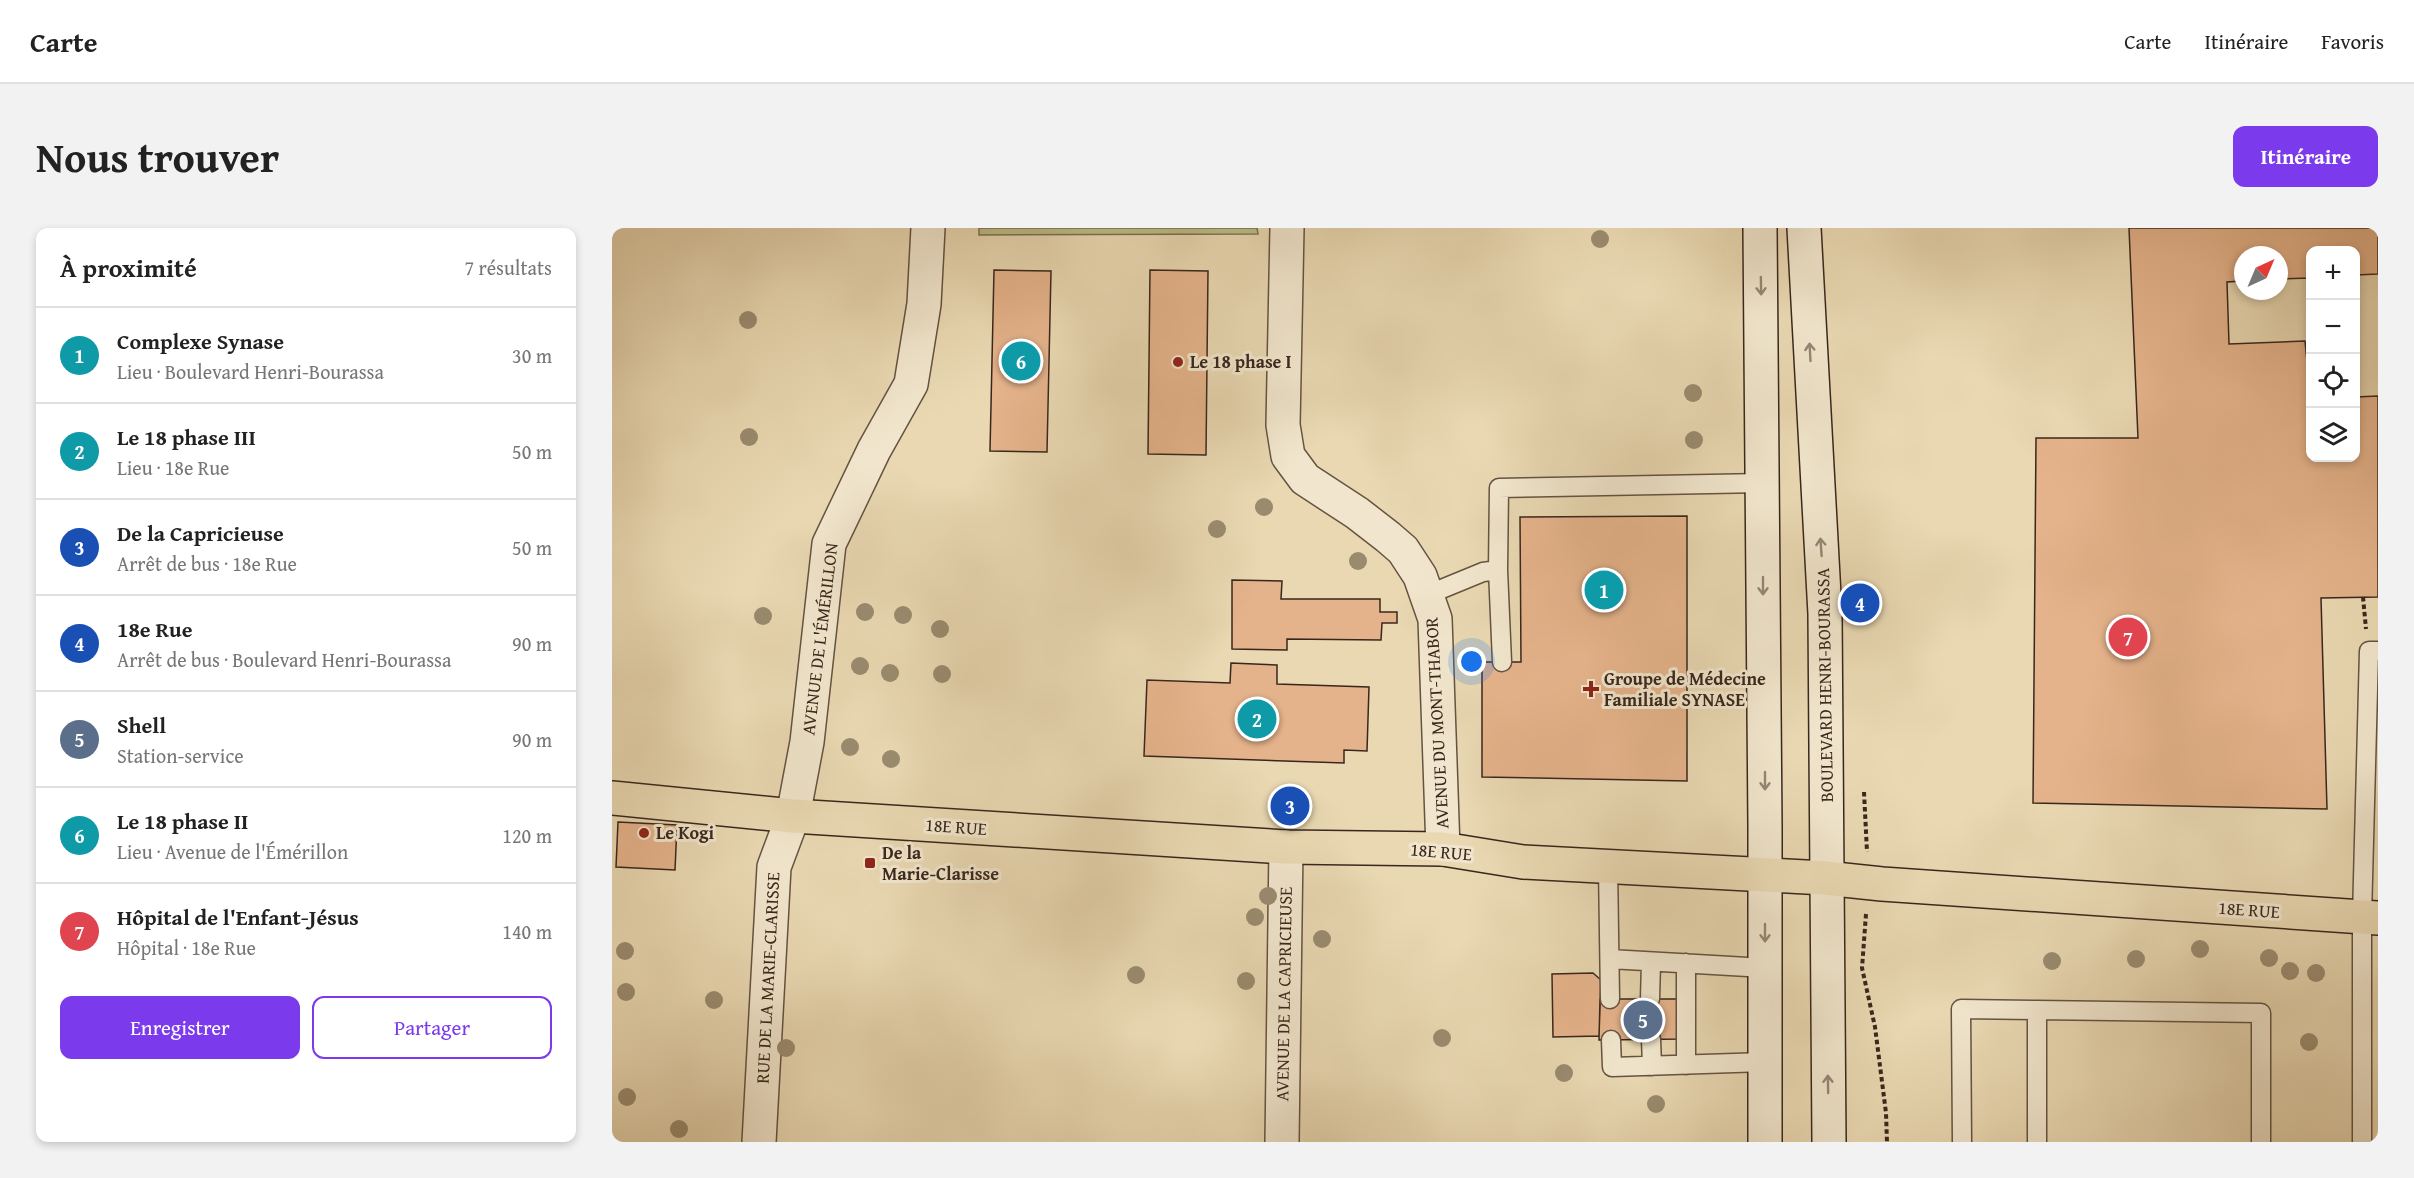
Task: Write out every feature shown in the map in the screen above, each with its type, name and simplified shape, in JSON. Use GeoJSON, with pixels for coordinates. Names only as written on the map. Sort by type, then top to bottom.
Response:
{"type":"FeatureCollection","features":[{"type":"Feature","properties":{"kind":"main road","name":"18E RUE"},"geometry":{"type":"LineString","coordinates":[[612,798],[793,816],[1286,847],[1443,849],[1523,862],[1826,878],[1906,886],[2370,918]]}},
{"type":"Feature","properties":{"kind":"street","name":"AVENUE DE L'ÉMÉRILLON"},"geometry":{"type":"LineString","coordinates":[[793,816],[807,742],[829,544],[874,450],[911,384],[924,304],[928,228]]}},
{"type":"Feature","properties":{"kind":"street","name":"AVENUE DU MONT-THABOR"},"geometry":{"type":"LineString","coordinates":[[1287,228],[1283,425],[1288,456],[1305,479],[1357,513],[1403,550],[1420,576],[1436,619],[1443,849]]}},
{"type":"Feature","properties":{"kind":"street"},"geometry":{"type":"LineString","coordinates":[[1760,228],[1765,1142]]}},
{"type":"Feature","properties":{"kind":"street","name":"BOULEVARD HENRI-BOURASSA"},"geometry":{"type":"LineString","coordinates":[[1804,228],[1825,614],[1829,1142]]}},
{"type":"Feature","properties":{"kind":"street","name":"RUE DE LA MARIE-CLARISSE"},"geometry":{"type":"LineString","coordinates":[[759,1142],[774,867],[793,816]]}},
{"type":"Feature","properties":{"kind":"street","name":"AVENUE DE LA CAPRICIEUSE"},"geometry":{"type":"LineString","coordinates":[[1282,1142],[1286,847]]}},
{"type":"Feature","properties":{"kind":"lane"},"geometry":{"type":"LineString","coordinates":[[1502,662],[1498,570],[1499,488],[1762,483]]}},
{"type":"Feature","properties":{"kind":"lane"},"geometry":{"type":"LineString","coordinates":[[1427,595],[1483,573],[1498,570]]}},
{"type":"Feature","properties":{"kind":"lane"},"geometry":{"type":"LineString","coordinates":[[2362,1142],[2370,918],[2373,651]]}},
{"type":"Feature","properties":{"kind":"lane"},"geometry":{"type":"LineString","coordinates":[[1608,866],[1610,999]]}},
{"type":"Feature","properties":{"kind":"lane"},"geometry":{"type":"LineString","coordinates":[[1610,959],[1765,968]]}},
{"type":"Feature","properties":{"kind":"lane"},"geometry":{"type":"LineString","coordinates":[[1650,999],[1651,962]]}},
{"type":"Feature","properties":{"kind":"lane"},"geometry":{"type":"LineString","coordinates":[[1686,963],[1686,1065]]}},
{"type":"Feature","properties":{"kind":"lane"},"geometry":{"type":"LineString","coordinates":[[1962,1142],[1961,1009],[2261,1013],[2261,1142]]}},
{"type":"Feature","properties":{"kind":"lane"},"geometry":{"type":"LineString","coordinates":[[2037,1010],[2037,1142]]}},
{"type":"Feature","properties":{"kind":"lane"},"geometry":{"type":"LineString","coordinates":[[1651,1039],[1652,1066]]}},
{"type":"Feature","properties":{"kind":"lane"},"geometry":{"type":"LineString","coordinates":[[1611,1040],[1612,1067],[1765,1062]]}},
{"type":"Feature","properties":{"kind":"path"},"geometry":{"type":"LineString","coordinates":[[2363,597],[2373,651]]}},
{"type":"Feature","properties":{"kind":"path"},"geometry":{"type":"LineString","coordinates":[[1864,792],[1867,833]]}},
{"type":"Feature","properties":{"kind":"path"},"geometry":{"type":"LineString","coordinates":[[1866,929],[1863,968],[1875,1027],[1886,1113],[1887,1142]]}},
{"type":"Feature","properties":{"kind":"green space"},"geometry":{"type":"Polygon","coordinates":[[[979,228],[1257,228],[1258,234],[979,235],[979,228]]]}},
{"type":"Feature","properties":{"kind":"building"},"geometry":{"type":"Polygon","coordinates":[[[2129,228],[2378,228],[2378,274],[2360,275],[2360,246],[2306,246],[2306,278],[2288,279],[2288,246],[2234,246],[2234,282],[2227,282],[2229,344],[2305,341],[2306,462],[2360,462],[2360,397],[2378,396],[2378,597],[2321,598],[2327,809],[2033,803],[2036,438],[2138,438],[2129,228]]]}},
{"type":"Feature","properties":{"kind":"building"},"geometry":{"type":"Polygon","coordinates":[[[994,270],[1051,271],[1047,452],[990,451],[994,270]]]}},
{"type":"Feature","properties":{"kind":"building","name":"Le 18 phase I"},"geometry":{"type":"Polygon","coordinates":[[[1150,270],[1208,271],[1206,455],[1148,454],[1150,270]]]}},
{"type":"Feature","properties":{"kind":"building"},"geometry":{"type":"Polygon","coordinates":[[[1687,516],[1687,781],[1482,777],[1482,662],[1521,662],[1520,517],[1687,516]]]}},
{"type":"Feature","properties":{"kind":"building"},"geometry":{"type":"Polygon","coordinates":[[[1232,580],[1282,581],[1281,599],[1380,599],[1380,612],[1397,612],[1397,623],[1382,623],[1381,640],[1287,639],[1287,650],[1232,649],[1232,580]]]}},
{"type":"Feature","properties":{"kind":"building"},"geometry":{"type":"Polygon","coordinates":[[[1231,663],[1277,665],[1277,684],[1369,687],[1367,751],[1344,750],[1344,763],[1144,756],[1147,680],[1230,683],[1231,663]]]}},
{"type":"Feature","properties":{"kind":"building"},"geometry":{"type":"Polygon","coordinates":[[[618,822],[677,825],[675,870],[616,867],[618,822]]]}},
{"type":"Feature","properties":{"kind":"building"},"geometry":{"type":"Polygon","coordinates":[[[1593,973],[1601,980],[1599,1036],[1553,1037],[1552,974],[1593,973]]]}},
{"type":"Feature","properties":{"kind":"building"},"geometry":{"type":"Polygon","coordinates":[[[1600,999],[1682,999],[1683,1039],[1599,1040],[1600,999]]]}},
{"type":"Feature","properties":{"kind":"place","name":"Le 18 phase II"},"geometry":{"type":"Point","coordinates":[1021,361]}},
{"type":"Feature","properties":{"kind":"place","name":"Le 18 phase I"},"geometry":{"type":"Point","coordinates":[1178,362]}},
{"type":"Feature","properties":{"kind":"place","name":"Complexe Synase"},"geometry":{"type":"Point","coordinates":[1604,590]}},
{"type":"Feature","properties":{"kind":"place","name":"18e Rue"},"geometry":{"type":"Point","coordinates":[1860,603]}},
{"type":"Feature","properties":{"kind":"place","name":"Hôpital de l'Enfant-Jésus"},"geometry":{"type":"Point","coordinates":[2128,637]}},
{"type":"Feature","properties":{"kind":"place","name":"Groupe de Médecine Familiale SYNASE"},"geometry":{"type":"Point","coordinates":[1591,689]}},
{"type":"Feature","properties":{"kind":"place","name":"Le 18 phase III"},"geometry":{"type":"Point","coordinates":[1257,719]}},
{"type":"Feature","properties":{"kind":"place","name":"De la Capricieuse"},"geometry":{"type":"Point","coordinates":[1290,806]}},
{"type":"Feature","properties":{"kind":"place","name":"Le Kogi"},"geometry":{"type":"Point","coordinates":[644,833]}},
{"type":"Feature","properties":{"kind":"place","name":"De la Marie-Clarisse"},"geometry":{"type":"Point","coordinates":[870,863]}},
{"type":"Feature","properties":{"kind":"place","name":"Shell"},"geometry":{"type":"Point","coordinates":[1643,1020]}}]}
